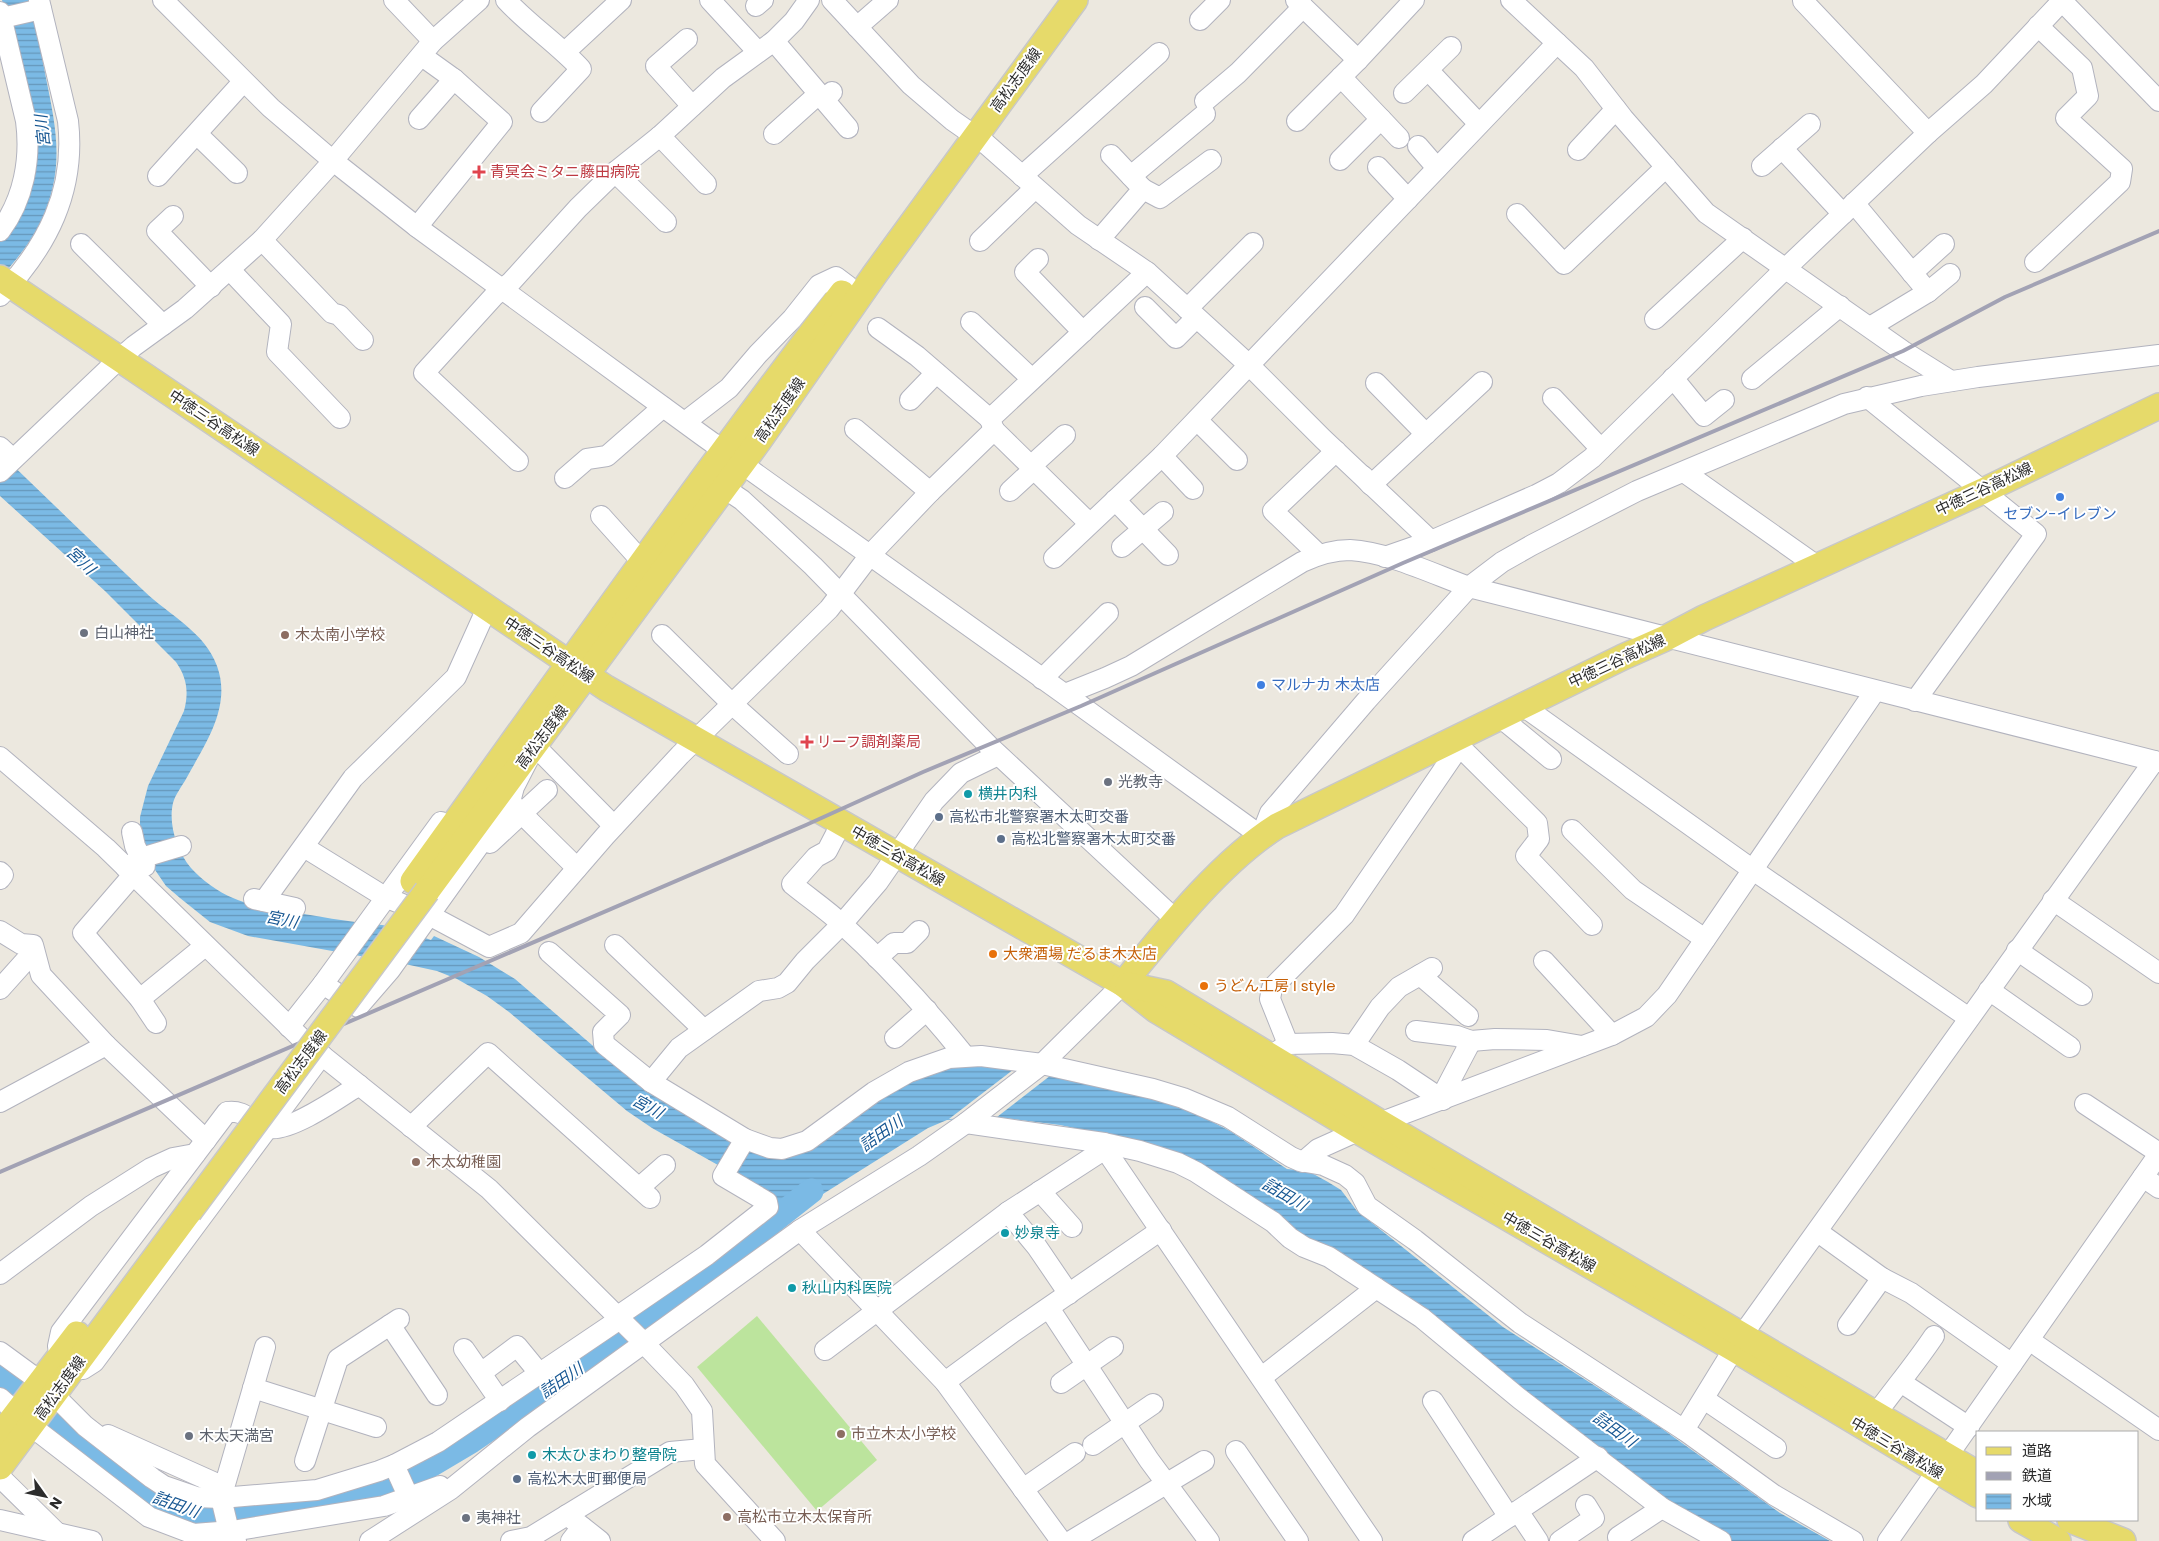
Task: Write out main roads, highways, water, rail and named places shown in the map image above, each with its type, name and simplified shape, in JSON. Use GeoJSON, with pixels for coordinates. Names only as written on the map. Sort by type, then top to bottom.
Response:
{"type":"FeatureCollection","features":[{"type":"Feature","properties":{"kind":"main road","name":"高松志度線"},"geometry":{"type":"LineString","coordinates":[[0,1435],[46,1391],[420,886],[535,746],[578,670],[644,561],[734,457],[969,132],[1054,0]]}},
{"type":"Feature","properties":{"kind":"main road","name":"高松志度線"},"geometry":{"type":"LineString","coordinates":[[420,886],[509,746],[578,670],[724,488],[734,457],[781,372],[1075,0]]}},
{"type":"Feature","properties":{"kind":"main road","name":"中徳三谷高松線"},"geometry":{"type":"LineString","coordinates":[[4,286],[119,359],[578,670],[695,740],[1123,984],[1156,1010],[1369,1127],[1738,1342],[1943,1465],[1976,1473]]}},
{"type":"Feature","properties":{"kind":"main road","name":"中徳三谷高松線"},"geometry":{"type":"LineString","coordinates":[[1123,984],[1211,883],[1244,850],[1277,826],[1456,744],[1500,717],[1704,618],[1983,491],[2159,406]]}},
{"type":"Feature","properties":{"kind":"main road","name":"中徳三谷高松線"},"geometry":{"type":"LineString","coordinates":[[1123,984],[1166,993],[1279,1051],[1369,1127]]}},
{"type":"Feature","properties":{"kind":"main road","name":"中徳三谷高松線"},"geometry":{"type":"LineString","coordinates":[[1738,1342],[1876,1414],[1943,1465],[1976,1493]]}},
{"type":"Feature","properties":{"kind":"main road","name":"高松志度線"},"geometry":{"type":"LineString","coordinates":[[0,1467],[20,1414]]}},
{"type":"Feature","properties":{"kind":"main road"},"geometry":{"type":"LineString","coordinates":[[2023,1521],[2053,1534],[2094,1541]]}},
{"type":"Feature","properties":{"kind":"main road"},"geometry":{"type":"LineString","coordinates":[[2073,1521],[2123,1541]]}},
{"type":"Feature","properties":{"kind":"water","name":"宮川"},"geometry":{"type":"Polygon","coordinates":[[[2,0],[30,0],[56,134],[56,169],[48,204],[36,231],[17,259],[0,278],[0,239],[26,195],[7,24],[2,0]]]}},
{"type":"Feature","properties":{"kind":"water","name":"宮川"},"geometry":{"type":"Polygon","coordinates":[[[0,453],[144,591],[195,634],[204,643],[217,666],[221,681],[219,711],[208,739],[174,800],[172,811],[173,829],[182,854],[191,868],[210,885],[239,900],[257,906],[332,919],[388,926],[431,940],[434,936],[479,957],[515,979],[641,1087],[705,1126],[755,1153],[770,1156],[875,1098],[950,1065],[1013,1065],[1137,1094],[1195,1113],[1230,1131],[1287,1169],[1308,1171],[1341,1190],[1357,1211],[1503,1327],[1661,1428],[1780,1513],[1830,1541],[1732,1541],[1665,1504],[1501,1378],[1148,1144],[1060,1125],[997,1117],[947,1120],[928,1128],[788,1216],[773,1199],[757,1187],[652,1128],[627,1111],[509,1012],[487,996],[457,979],[437,971],[405,964],[248,936],[210,922],[166,886],[151,864],[140,833],[140,817],[148,786],[184,711],[187,691],[183,674],[176,662],[105,591],[0,496],[0,453]]]}},
{"type":"Feature","properties":{"kind":"waterway","name":"詰田川"},"geometry":{"type":"LineString","coordinates":[[0,1378],[140,1490],[162,1502],[200,1516],[221,1516],[321,1503],[371,1492],[412,1476],[471,1441],[640,1326],[811,1191]]}},
{"type":"Feature","properties":{"kind":"railway"},"geometry":{"type":"LineString","coordinates":[[0,1172],[806,825],[923,772],[1081,706],[1403,563],[1903,351],[2005,297],[2159,231]]}},
{"type":"Feature","properties":{"kind":"place","name":"青冥会ミタニ藤田病院"},"geometry":{"type":"Point","coordinates":[479,172]}},
{"type":"Feature","properties":{"kind":"place","name":"セブン-イレブン"},"geometry":{"type":"Point","coordinates":[2060,497]}},
{"type":"Feature","properties":{"kind":"place","name":"白山神社"},"geometry":{"type":"Point","coordinates":[84,633]}},
{"type":"Feature","properties":{"kind":"place","name":"木太南小学校"},"geometry":{"type":"Point","coordinates":[285,635]}},
{"type":"Feature","properties":{"kind":"place","name":"マルナカ 木太店"},"geometry":{"type":"Point","coordinates":[1261,685]}},
{"type":"Feature","properties":{"kind":"place","name":"リーフ調剤薬局"},"geometry":{"type":"Point","coordinates":[807,742]}},
{"type":"Feature","properties":{"kind":"place","name":"光教寺"},"geometry":{"type":"Point","coordinates":[1108,782]}},
{"type":"Feature","properties":{"kind":"place","name":"横井内科"},"geometry":{"type":"Point","coordinates":[968,794]}},
{"type":"Feature","properties":{"kind":"place","name":"高松市北警察署木太町交番"},"geometry":{"type":"Point","coordinates":[939,817]}},
{"type":"Feature","properties":{"kind":"place","name":"高松北警察署木太町交番"},"geometry":{"type":"Point","coordinates":[1001,839]}},
{"type":"Feature","properties":{"kind":"place","name":"大衆酒場 だるま木太店"},"geometry":{"type":"Point","coordinates":[993,954]}},
{"type":"Feature","properties":{"kind":"place","name":"うどん工房 I style"},"geometry":{"type":"Point","coordinates":[1204,986]}},
{"type":"Feature","properties":{"kind":"place","name":"木太幼稚園"},"geometry":{"type":"Point","coordinates":[416,1162]}},
{"type":"Feature","properties":{"kind":"place","name":"妙泉寺"},"geometry":{"type":"Point","coordinates":[1005,1233]}},
{"type":"Feature","properties":{"kind":"place","name":"秋山内科医院"},"geometry":{"type":"Point","coordinates":[792,1288]}},
{"type":"Feature","properties":{"kind":"place","name":"市立木太小学校"},"geometry":{"type":"Point","coordinates":[841,1434]}},
{"type":"Feature","properties":{"kind":"place","name":"木太天満宮"},"geometry":{"type":"Point","coordinates":[189,1436]}},
{"type":"Feature","properties":{"kind":"place","name":"木太ひまわり整骨院"},"geometry":{"type":"Point","coordinates":[532,1455]}},
{"type":"Feature","properties":{"kind":"place","name":"高松木太町郵便局"},"geometry":{"type":"Point","coordinates":[517,1479]}},
{"type":"Feature","properties":{"kind":"place","name":"高松市立木太保育所"},"geometry":{"type":"Point","coordinates":[727,1517]}},
{"type":"Feature","properties":{"kind":"place","name":"夷神社"},"geometry":{"type":"Point","coordinates":[466,1518]}}]}
